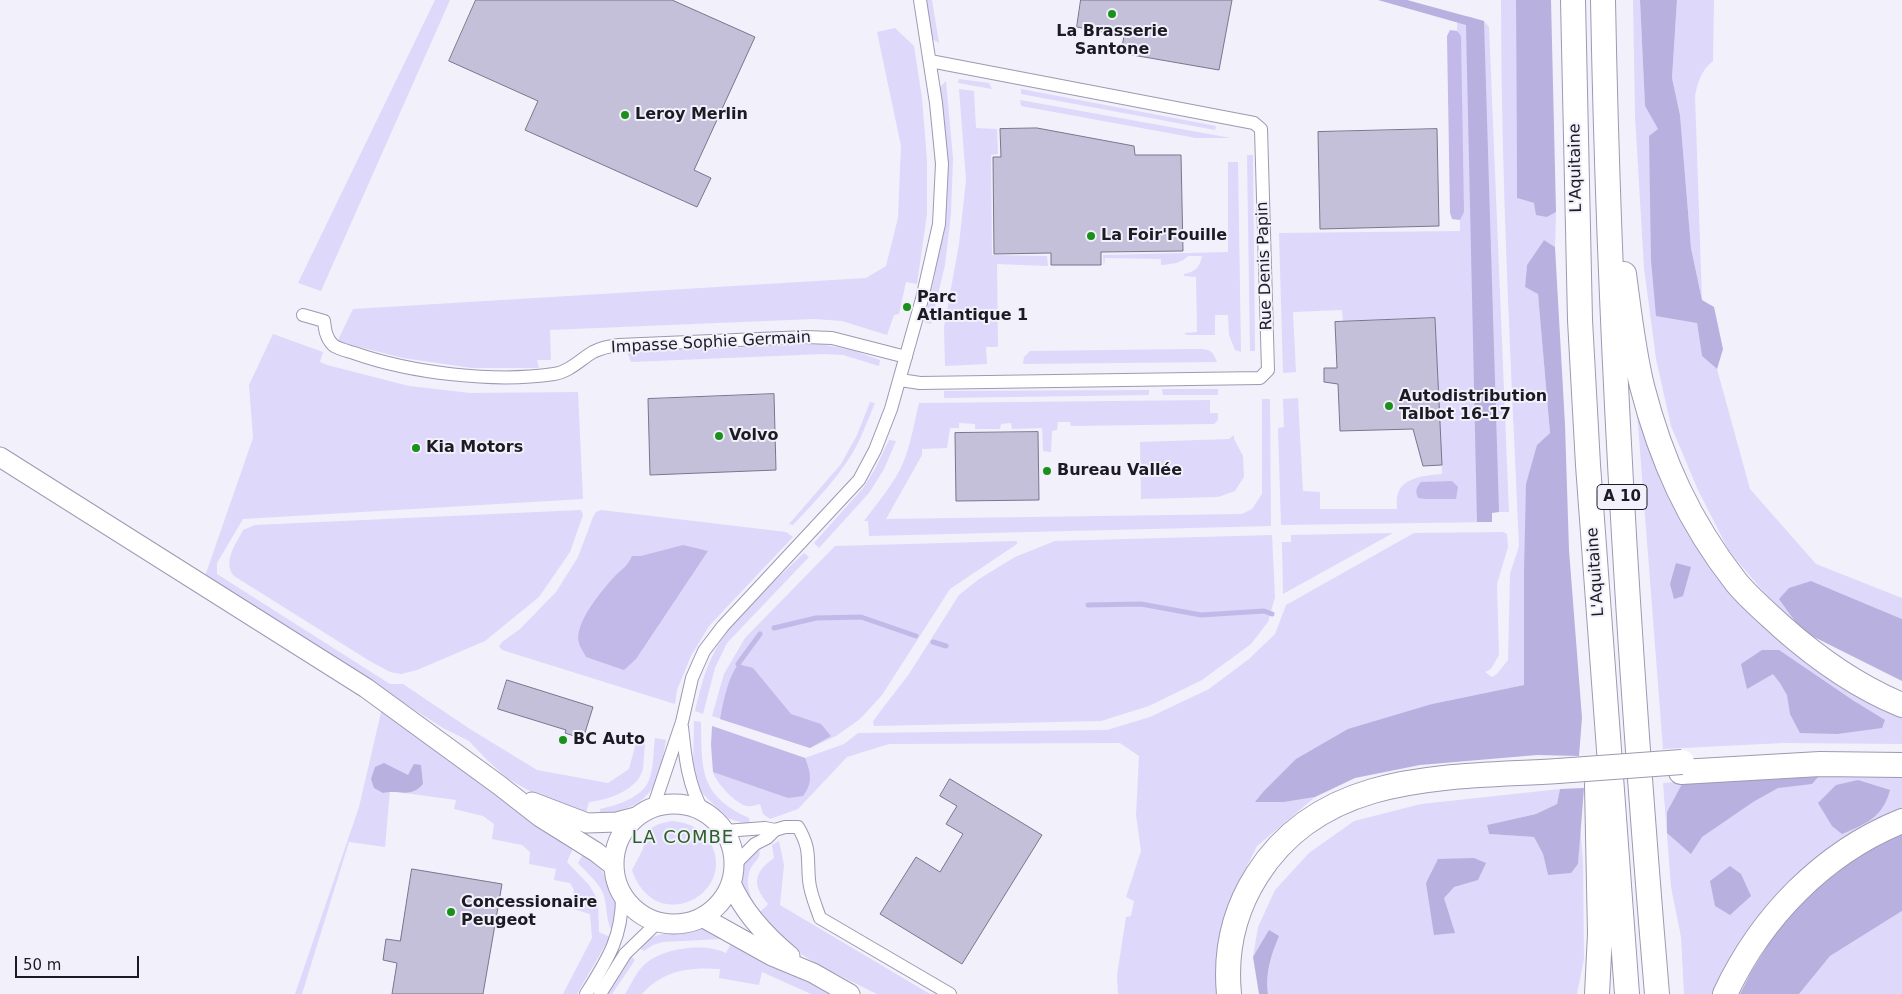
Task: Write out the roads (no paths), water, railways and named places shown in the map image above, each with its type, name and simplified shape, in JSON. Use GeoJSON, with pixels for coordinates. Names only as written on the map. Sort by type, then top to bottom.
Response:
{"type":"FeatureCollection","features":[{"type":"Feature","properties":{"kind":"highway","name":"L'Aquitaine"},"geometry":{"type":"LineString","coordinates":[[1573,0],[1580,320],[1588,465],[1627,994]]}},
{"type":"Feature","properties":{"kind":"highway","name":"L'Aquitaine"},"geometry":{"type":"LineString","coordinates":[[1603,0],[1606,139],[1619,464],[1657,994]]}},
{"type":"Feature","properties":{"kind":"highway"},"geometry":{"type":"LineString","coordinates":[[1606,139],[1632,332],[1642,384],[1656,434],[1672,478],[1690,515],[1737,583],[1792,636],[1822,660],[1853,680],[1902,705]]}},
{"type":"Feature","properties":{"kind":"highway"},"geometry":{"type":"LineString","coordinates":[[1597,994],[1600,934],[1596,811],[1598,604]]}},
{"type":"Feature","properties":{"kind":"highway"},"geometry":{"type":"LineString","coordinates":[[1243,994],[1241,976],[1243,948],[1249,920],[1258,898],[1285,858],[1309,836],[1328,822],[1356,809],[1410,794],[1558,777],[1820,754],[1902,755]]}},
{"type":"Feature","properties":{"kind":"highway"},"geometry":{"type":"LineString","coordinates":[[1682,767],[1820,764],[1902,765]]}},
{"type":"Feature","properties":{"kind":"highway"},"geometry":{"type":"LineString","coordinates":[[1229,994],[1229,950],[1232,931],[1244,898],[1269,857],[1305,822],[1322,811],[1354,796],[1398,785],[1463,777],[1558,777]]}},
{"type":"Feature","properties":{"kind":"highway"},"geometry":{"type":"LineString","coordinates":[[1725,994],[1750,947],[1791,897],[1813,876],[1841,855],[1869,836],[1902,821]]}},
{"type":"Feature","properties":{"kind":"street"},"geometry":{"type":"LineString","coordinates":[[775,830],[767,838],[755,844],[733,874],[724,896],[715,908],[694,920],[676,924],[658,922],[644,916],[631,906],[616,880],[615,852],[619,839],[627,827],[644,812],[682,722],[692,678],[704,651],[723,626],[859,480],[886,424],[922,298],[939,224],[942,164],[930,61],[920,0]]}},
{"type":"Feature","properties":{"kind":"street","name":"Rue Denis Papin"},"geometry":{"type":"LineString","coordinates":[[900,380],[920,383],[1260,378],[1268,370],[1261,130],[1254,124],[930,61]]}},
{"type":"Feature","properties":{"kind":"street","name":"Impasse Sophie Germain"},"geometry":{"type":"LineString","coordinates":[[304,315],[324,321],[326,336],[334,346],[387,362],[456,375],[520,377],[556,374],[570,368],[595,351],[619,345],[796,337],[832,338],[906,357]]}},
{"type":"Feature","properties":{"kind":"street"},"geometry":{"type":"LineString","coordinates":[[0,457],[366,688],[540,817],[596,852],[614,866]]}},
{"type":"Feature","properties":{"kind":"street"},"geometry":{"type":"LineString","coordinates":[[682,722],[685,758],[695,798],[703,812]]}},
{"type":"Feature","properties":{"kind":"street"},"geometry":{"type":"LineString","coordinates":[[499,785],[542,807],[587,823],[610,822],[670,804],[687,805],[712,817],[724,831],[730,842],[733,874],[740,901],[772,942],[813,973]]}},
{"type":"Feature","properties":{"kind":"street"},"geometry":{"type":"LineString","coordinates":[[724,831],[764,828],[775,830],[785,827],[798,827],[806,841],[809,881],[820,918],[950,994]]}},
{"type":"Feature","properties":{"kind":"street"},"geometry":{"type":"LineString","coordinates":[[586,994],[608,958],[616,938],[620,924],[622,893]]}},
{"type":"Feature","properties":{"kind":"street"},"geometry":{"type":"LineString","coordinates":[[702,917],[772,956],[813,973],[850,994]]}},
{"type":"Feature","properties":{"kind":"street"},"geometry":{"type":"LineString","coordinates":[[600,994],[625,954],[658,922]]}},
{"type":"Feature","properties":{"kind":"waterway"},"geometry":{"type":"LineString","coordinates":[[1088,605],[1141,604],[1201,615],[1264,611],[1272,614]]}},
{"type":"Feature","properties":{"kind":"waterway"},"geometry":{"type":"LineString","coordinates":[[774,628],[816,618],[861,617],[916,636]]}},
{"type":"Feature","properties":{"kind":"waterway"},"geometry":{"type":"LineString","coordinates":[[738,664],[760,634]]}},
{"type":"Feature","properties":{"kind":"waterway"},"geometry":{"type":"LineString","coordinates":[[933,642],[946,646]]}},
{"type":"Feature","properties":{"kind":"place","name":"La Brasserie Santone"},"geometry":{"type":"Point","coordinates":[1112,14]}},
{"type":"Feature","properties":{"kind":"place","name":"Leroy Merlin"},"geometry":{"type":"Point","coordinates":[625,115]}},
{"type":"Feature","properties":{"kind":"place","name":"La Foir'Fouille"},"geometry":{"type":"Point","coordinates":[1091,236]}},
{"type":"Feature","properties":{"kind":"place","name":"Parc Atlantique 1"},"geometry":{"type":"Point","coordinates":[907,307]}},
{"type":"Feature","properties":{"kind":"place","name":"Autodistribution Talbot 16-17"},"geometry":{"type":"Point","coordinates":[1389,406]}},
{"type":"Feature","properties":{"kind":"place","name":"Volvo"},"geometry":{"type":"Point","coordinates":[719,436]}},
{"type":"Feature","properties":{"kind":"place","name":"Kia Motors"},"geometry":{"type":"Point","coordinates":[416,448]}},
{"type":"Feature","properties":{"kind":"place","name":"Bureau Vallée"},"geometry":{"type":"Point","coordinates":[1047,471]}},
{"type":"Feature","properties":{"kind":"place","name":"BC Auto"},"geometry":{"type":"Point","coordinates":[563,740]}},
{"type":"Feature","properties":{"kind":"place","name":"Concessionaire Peugeot"},"geometry":{"type":"Point","coordinates":[451,912]}},
{"type":"Feature","properties":{"kind":"district","name":"LA COMBE"},"geometry":{"type":"Point","coordinates":[683,838]}}]}
